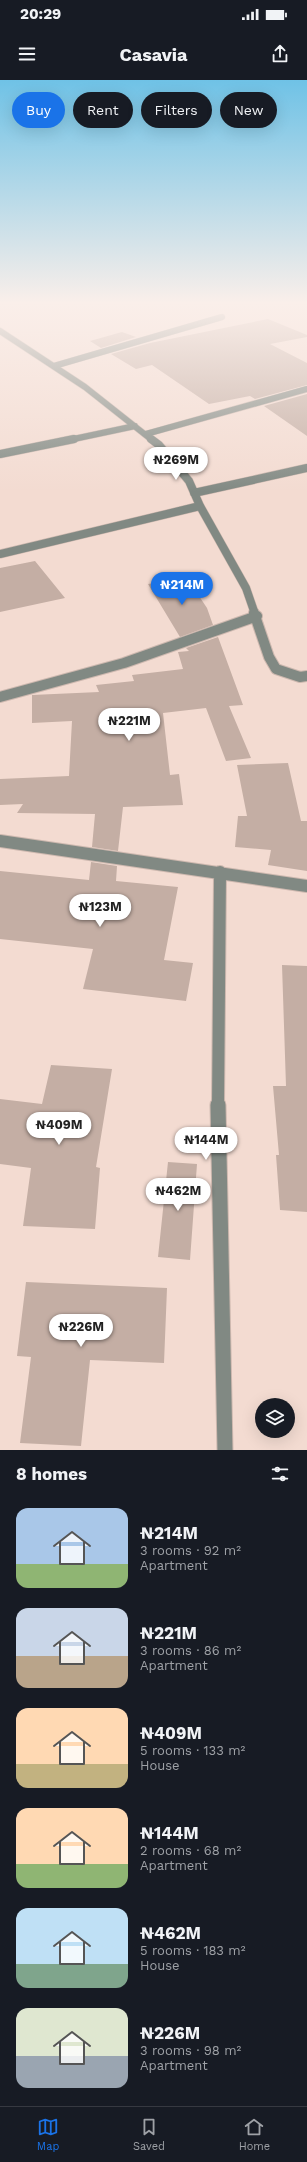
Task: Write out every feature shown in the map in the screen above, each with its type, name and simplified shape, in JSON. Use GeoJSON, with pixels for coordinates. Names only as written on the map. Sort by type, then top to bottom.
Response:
{"type":"FeatureCollection","features":[{"type":"Feature","properties":{"kind":"street"},"geometry":{"type":"LineString","coordinates":[[54,366],[160,445],[189,481],[200,506],[246,588],[270,657],[276,669],[300,677],[307,676]]}},
{"type":"Feature","properties":{"kind":"street"},"geometry":{"type":"LineString","coordinates":[[146,434],[307,389]]}},
{"type":"Feature","properties":{"kind":"street"},"geometry":{"type":"LineString","coordinates":[[0,454],[135,426]]}},
{"type":"Feature","properties":{"kind":"street"},"geometry":{"type":"LineString","coordinates":[[194,493],[307,468]]}},
{"type":"Feature","properties":{"kind":"street"},"geometry":{"type":"LineString","coordinates":[[0,554],[200,506]]}},
{"type":"Feature","properties":{"kind":"street"},"geometry":{"type":"LineString","coordinates":[[0,696],[124,663],[257,616]]}},
{"type":"Feature","properties":{"kind":"street"},"geometry":{"type":"LineString","coordinates":[[0,841],[220,872],[307,886]]}},
{"type":"Feature","properties":{"kind":"street"},"geometry":{"type":"LineString","coordinates":[[220,872],[218,1096],[225,1450]]}},
{"type":"Feature","properties":{"kind":"building"},"geometry":{"type":"Polygon","coordinates":[[[129,365],[307,365],[307,385],[255,399],[250,396],[209,404],[152,365],[136,369],[129,365]]]}},
{"type":"Feature","properties":{"kind":"building"},"geometry":{"type":"Polygon","coordinates":[[[307,394],[307,436],[264,406],[307,394]]]}},
{"type":"Feature","properties":{"kind":"building"},"geometry":{"type":"Polygon","coordinates":[[[35,561],[65,598],[0,612],[0,568],[35,561]]]}},
{"type":"Feature","properties":{"kind":"building"},"geometry":{"type":"Polygon","coordinates":[[[187,578],[207,608],[213,625],[180,637],[148,584],[187,578]]]}},
{"type":"Feature","properties":{"kind":"building"},"geometry":{"type":"Polygon","coordinates":[[[218,637],[243,705],[229,706],[251,758],[226,761],[206,708],[163,713],[170,775],[179,774],[183,805],[123,807],[118,851],[92,847],[95,814],[17,813],[23,804],[0,805],[0,779],[69,776],[72,721],[32,723],[32,695],[99,692],[96,685],[134,681],[132,675],[183,669],[178,652],[189,651],[186,648],[218,637]]]}},
{"type":"Feature","properties":{"kind":"building"},"geometry":{"type":"Polygon","coordinates":[[[288,763],[301,821],[307,821],[307,871],[268,865],[271,850],[235,847],[238,816],[247,816],[237,765],[288,763]]]}},
{"type":"Feature","properties":{"kind":"building"},"geometry":{"type":"Polygon","coordinates":[[[91,862],[117,866],[116,881],[178,887],[164,960],[193,963],[186,1001],[83,989],[93,949],[0,939],[0,871],[89,880],[91,862]]]}},
{"type":"Feature","properties":{"kind":"building"},"geometry":{"type":"Polygon","coordinates":[[[282,965],[307,966],[307,1212],[280,1210],[276,1155],[279,1155],[273,1086],[286,1086],[282,965]]]}},
{"type":"Feature","properties":{"kind":"building"},"geometry":{"type":"Polygon","coordinates":[[[51,1065],[112,1069],[96,1167],[100,1168],[95,1229],[23,1226],[31,1168],[0,1164],[0,1099],[42,1104],[51,1065]]]}},
{"type":"Feature","properties":{"kind":"building"},"geometry":{"type":"Polygon","coordinates":[[[168,1162],[197,1164],[190,1260],[158,1257],[168,1162]]]}},
{"type":"Feature","properties":{"kind":"building"},"geometry":{"type":"Polygon","coordinates":[[[26,1282],[167,1288],[164,1363],[90,1360],[81,1446],[20,1443],[31,1357],[17,1356],[26,1282]]]}}]}
